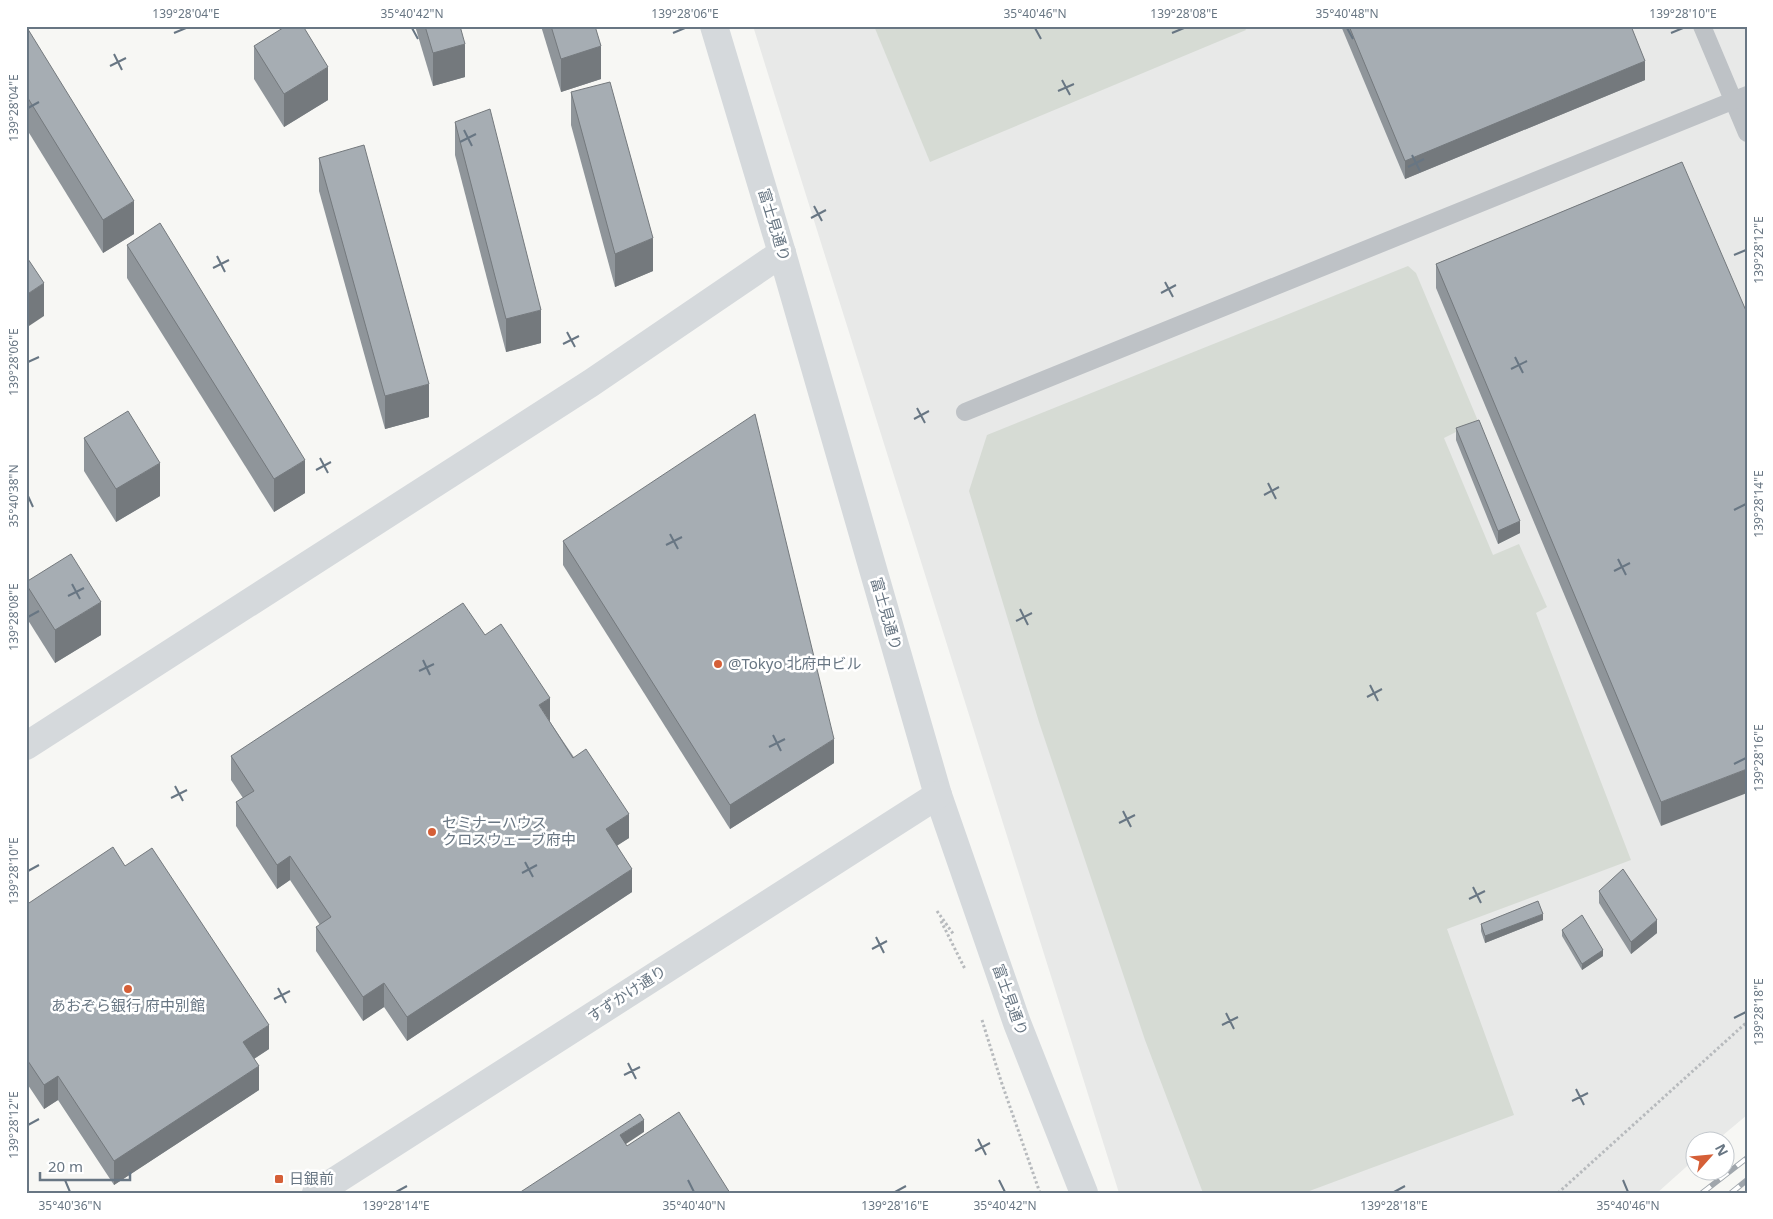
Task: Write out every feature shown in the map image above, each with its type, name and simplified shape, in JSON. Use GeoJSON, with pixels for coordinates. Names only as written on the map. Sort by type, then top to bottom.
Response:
{"type":"FeatureCollection","features":[{"type":"Feature","properties":{"kind":"street","name":"富士見通り"},"geometry":{"type":"LineString","coordinates":[[714,26],[782,253],[938,795],[1017,1023],[1082,1185]]}},
{"type":"Feature","properties":{"kind":"street"},"geometry":{"type":"LineString","coordinates":[[26,746],[591,383],[782,253]]}},
{"type":"Feature","properties":{"kind":"street","name":"すずかけ通り"},"geometry":{"type":"LineString","coordinates":[[316,1193],[938,795]]}},
{"type":"Feature","properties":{"kind":"lane"},"geometry":{"type":"LineString","coordinates":[[1702,26],[1740,98],[1747,133]]}},
{"type":"Feature","properties":{"kind":"lane"},"geometry":{"type":"LineString","coordinates":[[965,412],[1740,98]]}},
{"type":"Feature","properties":{"kind":"path"},"geometry":{"type":"LineString","coordinates":[[937,911],[969,977]]}},
{"type":"Feature","properties":{"kind":"path"},"geometry":{"type":"LineString","coordinates":[[981,1015],[1001,1081],[1040,1193]]}},
{"type":"Feature","properties":{"kind":"path"},"geometry":{"type":"LineString","coordinates":[[1558,1193],[1747,1022]]}},
{"type":"Feature","properties":{"kind":"shaded area"},"geometry":{"type":"Polygon","coordinates":[[[753,26],[1747,26],[1747,1115],[1727,1132],[1686,1132],[1686,1167],[1657,1193],[1119,1193],[753,26]]]}},
{"type":"Feature","properties":{"kind":"shaded area"},"geometry":{"type":"Polygon","coordinates":[[[874,26],[1244,26],[1246,30],[930,162],[874,26]]]}},
{"type":"Feature","properties":{"kind":"shaded area"},"geometry":{"type":"Polygon","coordinates":[[[1408,266],[1416,273],[1478,421],[1444,438],[1493,555],[1519,544],[1547,607],[1536,613],[1631,860],[1447,929],[1514,1115],[1304,1193],[1203,1193],[1145,1040],[1039,722],[969,491],[987,435],[1408,266]]]}},
{"type":"Feature","properties":{"kind":"building"},"geometry":{"type":"Polygon","coordinates":[[[26,26],[134,201],[103,220],[26,95],[26,26]]]}},
{"type":"Feature","properties":{"kind":"building"},"geometry":{"type":"Polygon","coordinates":[[[286,26],[303,26],[328,67],[284,94],[254,46],[286,26]]]}},
{"type":"Feature","properties":{"kind":"building"},"geometry":{"type":"Polygon","coordinates":[[[425,26],[460,26],[465,44],[433,53],[425,26]]]}},
{"type":"Feature","properties":{"kind":"building"},"geometry":{"type":"Polygon","coordinates":[[[551,26],[595,26],[601,46],[561,59],[551,26]]]}},
{"type":"Feature","properties":{"kind":"building"},"geometry":{"type":"Polygon","coordinates":[[[1349,26],[1631,26],[1645,61],[1405,161],[1349,26]]]}},
{"type":"Feature","properties":{"kind":"building"},"geometry":{"type":"Polygon","coordinates":[[[610,82],[653,238],[615,254],[571,92],[610,82]]]}},
{"type":"Feature","properties":{"kind":"building"},"geometry":{"type":"Polygon","coordinates":[[[490,109],[541,310],[506,319],[455,122],[490,109]]]}},
{"type":"Feature","properties":{"kind":"building"},"geometry":{"type":"Polygon","coordinates":[[[364,145],[429,384],[385,396],[319,158],[364,145]]]}},
{"type":"Feature","properties":{"kind":"building"},"geometry":{"type":"Polygon","coordinates":[[[1682,162],[1747,313],[1747,769],[1661,802],[1436,264],[1682,162]]]}},
{"type":"Feature","properties":{"kind":"building"},"geometry":{"type":"Polygon","coordinates":[[[160,223],[305,460],[274,479],[127,245],[160,223]]]}},
{"type":"Feature","properties":{"kind":"building"},"geometry":{"type":"Polygon","coordinates":[[[26,256],[44,283],[26,295],[26,256]]]}},
{"type":"Feature","properties":{"kind":"building"},"geometry":{"type":"Polygon","coordinates":[[[128,411],[160,463],[116,489],[84,438],[128,411]]]}},
{"type":"Feature","properties":{"kind":"building","name":"@Tokyo 北府中ビル"},"geometry":{"type":"Polygon","coordinates":[[[755,414],[834,739],[730,805],[563,541],[755,414]]]}},
{"type":"Feature","properties":{"kind":"building"},"geometry":{"type":"Polygon","coordinates":[[[1479,420],[1520,521],[1498,531],[1456,428],[1479,420]]]}},
{"type":"Feature","properties":{"kind":"building"},"geometry":{"type":"Polygon","coordinates":[[[71,554],[101,602],[55,630],[26,582],[71,554]]]}},
{"type":"Feature","properties":{"kind":"building","name":"セミナーハウス クロスウェーブ府中"},"geometry":{"type":"Polygon","coordinates":[[[463,603],[485,635],[501,624],[550,698],[539,705],[573,758],[586,749],[629,814],[606,829],[632,869],[407,1017],[384,983],[363,997],[316,927],[331,917],[290,856],[277,865],[236,802],[254,791],[231,756],[463,603]]]}},
{"type":"Feature","properties":{"kind":"building","name":"あおぞら銀行 府中別館"},"geometry":{"type":"Polygon","coordinates":[[[113,847],[125,866],[152,848],[269,1025],[243,1042],[259,1066],[114,1161],[58,1076],[44,1085],[26,1058],[26,905],[113,847]]]}},
{"type":"Feature","properties":{"kind":"building"},"geometry":{"type":"Polygon","coordinates":[[[1623,869],[1657,920],[1631,942],[1599,891],[1623,869]]]}},
{"type":"Feature","properties":{"kind":"building"},"geometry":{"type":"Polygon","coordinates":[[[1538,901],[1543,914],[1485,936],[1481,924],[1538,901]]]}},
{"type":"Feature","properties":{"kind":"building"},"geometry":{"type":"Polygon","coordinates":[[[1582,915],[1603,950],[1582,964],[1562,930],[1582,915]]]}},
{"type":"Feature","properties":{"kind":"building"},"geometry":{"type":"Polygon","coordinates":[[[679,1112],[730,1193],[519,1193],[640,1114],[644,1120],[620,1135],[627,1146],[679,1112]]]}},
{"type":"Feature","properties":{"kind":"railway"},"geometry":{"type":"LineString","coordinates":[[1702,1193],[1747,1158]]}},
{"type":"Feature","properties":{"kind":"railway"},"geometry":{"type":"LineString","coordinates":[[1731,1193],[1747,1180]]}},
{"type":"Feature","properties":{"kind":"place","name":"@Tokyo 北府中ビル"},"geometry":{"type":"Point","coordinates":[718,664]}},
{"type":"Feature","properties":{"kind":"place","name":"セミナーハウス クロスウェーブ府中"},"geometry":{"type":"Point","coordinates":[432,832]}},
{"type":"Feature","properties":{"kind":"place","name":"あおぞら銀行 府中別館"},"geometry":{"type":"Point","coordinates":[128,989]}},
{"type":"Feature","properties":{"kind":"place","name":"日銀前"},"geometry":{"type":"Point","coordinates":[279,1179]}}]}
